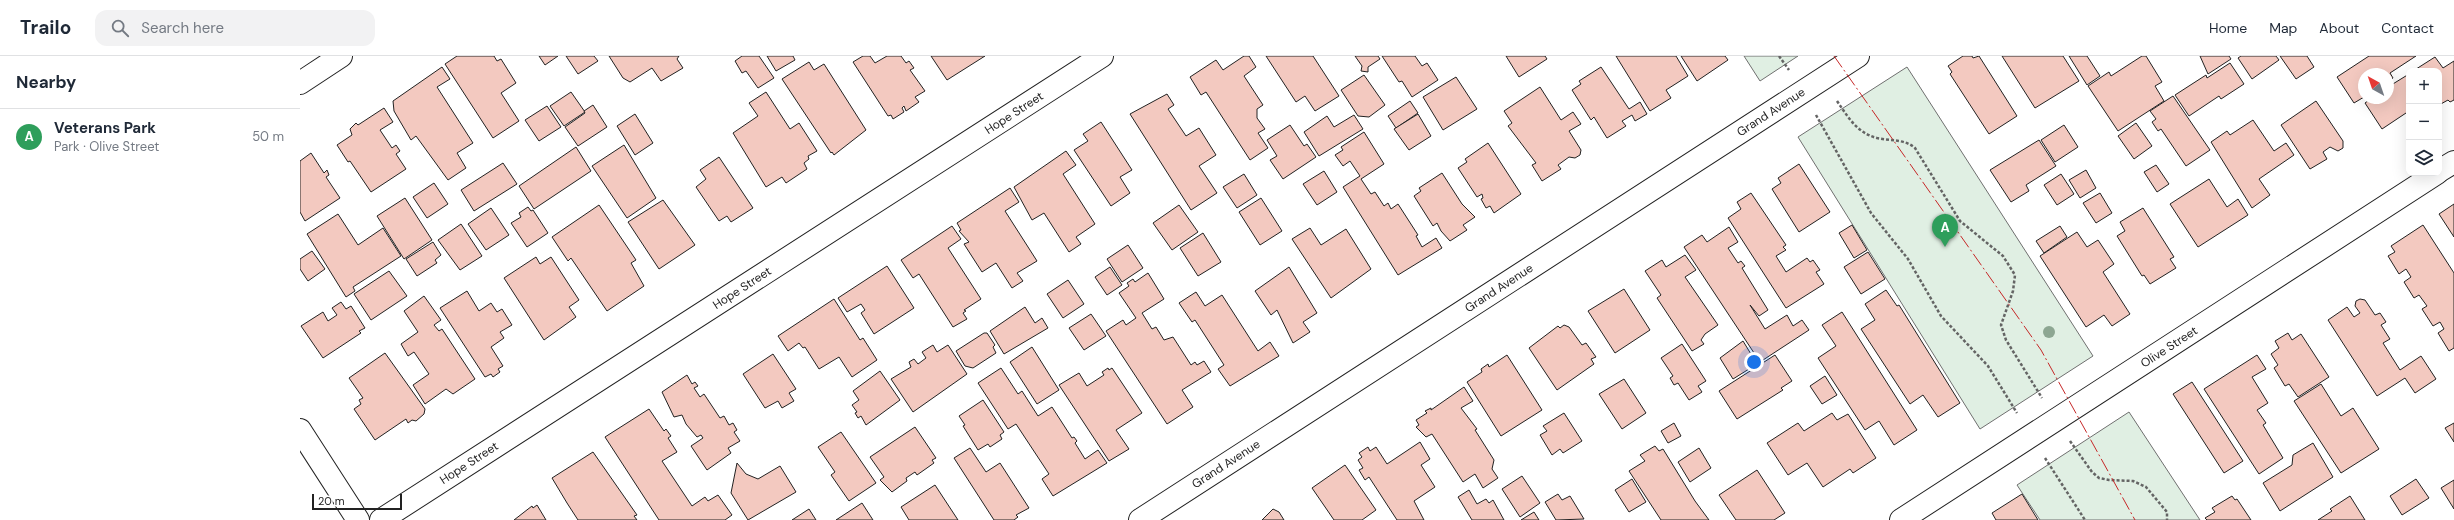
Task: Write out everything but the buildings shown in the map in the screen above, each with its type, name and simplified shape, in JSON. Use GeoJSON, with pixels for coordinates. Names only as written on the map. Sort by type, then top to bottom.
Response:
{"type":"FeatureCollection","features":[{"type":"Feature","properties":{"kind":"street"},"geometry":{"type":"LineString","coordinates":[[300,83],[341,56]]}},
{"type":"Feature","properties":{"kind":"street","name":"Hope Street"},"geometry":{"type":"LineString","coordinates":[[381,520],[1102,56]]}},
{"type":"Feature","properties":{"kind":"street","name":"Grand Avenue"},"geometry":{"type":"LineString","coordinates":[[1140,520],[1858,56]]}},
{"type":"Feature","properties":{"kind":"street","name":"Olive Street"},"geometry":{"type":"LineString","coordinates":[[2442,170],[2454,162]]}},
{"type":"Feature","properties":{"kind":"street","name":"Olive Street"},"geometry":{"type":"LineString","coordinates":[[1901,520],[2432,176]]}},
{"type":"Feature","properties":{"kind":"street"},"geometry":{"type":"LineString","coordinates":[[300,430],[358,520]]}},
{"type":"Feature","properties":{"kind":"path"},"geometry":{"type":"LineString","coordinates":[[1779,56],[1803,91],[1871,213],[1908,259],[1941,316],[1988,366],[2085,520]]}},
{"type":"Feature","properties":{"kind":"path"},"geometry":{"type":"LineString","coordinates":[[1835,98],[1860,130],[1877,138],[1909,143],[1915,148],[1960,221],[2009,262],[2015,275],[2002,330],[2006,340],[2045,402]]}},
{"type":"Feature","properties":{"kind":"path"},"geometry":{"type":"LineString","coordinates":[[2068,437],[2095,475],[2109,480],[2133,481],[2146,486],[2167,512],[2168,520]]}},
{"type":"Feature","properties":{"kind":"green space"},"geometry":{"type":"Polygon","coordinates":[[[1744,56],[1798,56],[1760,81],[1744,56]]]}},
{"type":"Feature","properties":{"kind":"green space"},"geometry":{"type":"Polygon","coordinates":[[[1907,67],[2093,356],[1980,429],[1798,137],[1907,67]]]}},
{"type":"Feature","properties":{"kind":"green space"},"geometry":{"type":"Polygon","coordinates":[[[2129,412],[2200,520],[2040,520],[2017,485],[2129,412]]]}},
{"type":"Feature","properties":{"kind":"power"},"geometry":{"type":"LineString","coordinates":[[1834,56],[2041,350],[2135,520]]}},
{"type":"Feature","properties":{"kind":"place","name":"Veterans Park"},"geometry":{"type":"Point","coordinates":[1945,247]}}]}
